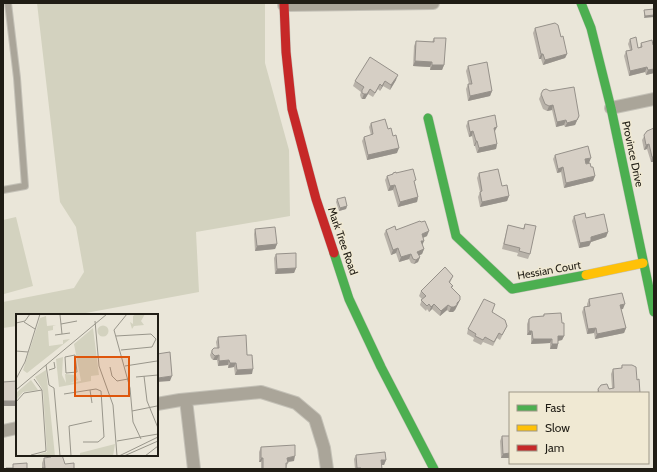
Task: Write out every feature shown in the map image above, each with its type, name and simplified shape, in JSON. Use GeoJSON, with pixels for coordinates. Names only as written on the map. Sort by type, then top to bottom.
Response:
{"type":"FeatureCollection","features":[{"type":"Feature","properties":{"kind":"street"},"geometry":{"type":"LineString","coordinates":[[284,4],[433,3]]}},
{"type":"Feature","properties":{"kind":"street","name":"Province Drive"},"geometry":{"type":"LineString","coordinates":[[581,3],[591,28],[611,108],[654,312]]}},
{"type":"Feature","properties":{"kind":"street","name":"Mark Tree Road"},"geometry":{"type":"LineString","coordinates":[[284,4],[292,108],[316,199],[350,299],[381,367],[434,469]]}},
{"type":"Feature","properties":{"kind":"street"},"geometry":{"type":"LineString","coordinates":[[611,108],[654,99]]}},
{"type":"Feature","properties":{"kind":"street","name":"Hessian Court"},"geometry":{"type":"LineString","coordinates":[[428,118],[456,236],[512,289],[643,263]]}},
{"type":"Feature","properties":{"kind":"street"},"geometry":{"type":"LineString","coordinates":[[158,404],[260,392],[296,403],[315,419],[324,448],[326,469]]}},
{"type":"Feature","properties":{"kind":"street"},"geometry":{"type":"LineString","coordinates":[[186,400],[194,469]]}},
{"type":"Feature","properties":{"kind":"street"},"geometry":{"type":"LineString","coordinates":[[3,430],[16,428]]}},
{"type":"Feature","properties":{"kind":"lane"},"geometry":{"type":"LineString","coordinates":[[3,190],[25,186],[17,78],[8,3]]}},
{"type":"Feature","properties":{"kind":"green space"},"geometry":{"type":"Polygon","coordinates":[[[37,3],[265,3],[265,63],[289,150],[290,216],[196,232],[199,292],[80,314],[16,314],[16,326],[3,328],[3,302],[74,288],[84,272],[76,227],[60,202],[37,3]]]}},
{"type":"Feature","properties":{"kind":"green space"},"geometry":{"type":"Polygon","coordinates":[[[16,217],[33,286],[4,294],[3,220],[16,217]]]}},
{"type":"Feature","properties":{"kind":"building"},"geometry":{"type":"Polygon","coordinates":[[[654,9],[654,15],[645,16],[644,10],[654,9]]]}},
{"type":"Feature","properties":{"kind":"building"},"geometry":{"type":"Polygon","coordinates":[[[555,23],[558,25],[561,37],[563,36],[567,54],[545,60],[543,54],[541,54],[535,28],[555,23]]]}},
{"type":"Feature","properties":{"kind":"building"},"geometry":{"type":"Polygon","coordinates":[[[636,37],[638,48],[642,47],[641,43],[652,40],[654,45],[654,69],[648,70],[647,67],[630,71],[626,51],[632,50],[630,39],[636,37]]]}},
{"type":"Feature","properties":{"kind":"building"},"geometry":{"type":"Polygon","coordinates":[[[434,38],[446,38],[444,65],[432,65],[432,62],[415,61],[416,41],[434,42],[434,38]]]}},
{"type":"Feature","properties":{"kind":"building"},"geometry":{"type":"Polygon","coordinates":[[[370,57],[398,75],[391,85],[385,81],[382,86],[380,84],[375,93],[370,89],[367,94],[364,94],[362,93],[362,90],[364,87],[355,81],[370,57]]]}},
{"type":"Feature","properties":{"kind":"building"},"geometry":{"type":"Polygon","coordinates":[[[487,62],[492,91],[470,96],[468,84],[472,84],[468,66],[487,62]]]}},
{"type":"Feature","properties":{"kind":"building"},"geometry":{"type":"Polygon","coordinates":[[[574,87],[579,116],[577,120],[567,123],[566,120],[557,122],[553,105],[549,106],[545,104],[541,94],[543,90],[546,89],[550,91],[574,87]]]}},
{"type":"Feature","properties":{"kind":"building"},"geometry":{"type":"Polygon","coordinates":[[[495,115],[497,127],[494,128],[497,144],[479,148],[473,131],[470,132],[468,121],[495,115]]]}},
{"type":"Feature","properties":{"kind":"building"},"geometry":{"type":"Polygon","coordinates":[[[385,119],[388,129],[391,128],[393,136],[396,135],[399,148],[368,155],[364,137],[373,134],[371,123],[385,119]]]}},
{"type":"Feature","properties":{"kind":"building"},"geometry":{"type":"Polygon","coordinates":[[[654,128],[654,157],[652,157],[649,144],[646,145],[644,135],[647,131],[654,128]]]}},
{"type":"Feature","properties":{"kind":"building"},"geometry":{"type":"Polygon","coordinates":[[[588,146],[591,158],[585,159],[586,164],[590,163],[591,167],[593,167],[595,176],[566,183],[563,167],[558,169],[555,155],[588,146]]]}},
{"type":"Feature","properties":{"kind":"building"},"geometry":{"type":"Polygon","coordinates":[[[413,169],[418,197],[400,202],[395,185],[390,186],[387,176],[396,172],[413,169]]]}},
{"type":"Feature","properties":{"kind":"building"},"geometry":{"type":"Polygon","coordinates":[[[498,169],[502,186],[507,185],[509,196],[482,202],[479,173],[498,169]]]}},
{"type":"Feature","properties":{"kind":"building"},"geometry":{"type":"Polygon","coordinates":[[[345,197],[347,206],[340,208],[337,199],[345,197]]]}},
{"type":"Feature","properties":{"kind":"building"},"geometry":{"type":"Polygon","coordinates":[[[585,213],[586,218],[604,214],[608,232],[591,237],[591,241],[580,243],[574,216],[585,213]]]}},
{"type":"Feature","properties":{"kind":"building"},"geometry":{"type":"Polygon","coordinates":[[[420,221],[425,221],[429,231],[422,234],[424,241],[421,241],[424,249],[417,252],[420,257],[416,260],[413,259],[411,254],[401,257],[398,248],[393,250],[386,230],[395,226],[396,230],[420,221]]]}},
{"type":"Feature","properties":{"kind":"building"},"geometry":{"type":"Polygon","coordinates":[[[525,224],[536,226],[530,254],[519,251],[520,248],[504,244],[508,225],[524,229],[525,224]]]}},
{"type":"Feature","properties":{"kind":"building"},"geometry":{"type":"Polygon","coordinates":[[[275,227],[277,244],[257,246],[255,229],[275,227]]]}},
{"type":"Feature","properties":{"kind":"building"},"geometry":{"type":"Polygon","coordinates":[[[296,253],[296,268],[277,269],[276,254],[296,253]]]}},
{"type":"Feature","properties":{"kind":"building"},"geometry":{"type":"Polygon","coordinates":[[[445,267],[453,276],[449,282],[453,286],[451,287],[460,296],[460,300],[454,307],[448,305],[441,311],[434,304],[431,307],[429,304],[427,306],[421,300],[426,296],[421,291],[445,267]]]}},
{"type":"Feature","properties":{"kind":"building"},"geometry":{"type":"Polygon","coordinates":[[[622,293],[625,304],[620,305],[626,328],[597,334],[596,328],[588,329],[584,307],[590,306],[589,299],[622,293]]]}},
{"type":"Feature","properties":{"kind":"building"},"geometry":{"type":"Polygon","coordinates":[[[484,299],[495,304],[492,312],[505,320],[507,326],[502,335],[499,333],[494,342],[485,337],[483,340],[475,336],[476,334],[468,329],[484,299]]]}},
{"type":"Feature","properties":{"kind":"building"},"geometry":{"type":"Polygon","coordinates":[[[561,313],[562,323],[564,323],[564,336],[558,336],[558,344],[552,344],[552,339],[533,339],[532,331],[529,331],[529,319],[532,317],[544,316],[544,314],[561,313]]]}},
{"type":"Feature","properties":{"kind":"building"},"geometry":{"type":"Polygon","coordinates":[[[246,335],[247,355],[252,355],[253,369],[237,370],[236,363],[230,363],[229,360],[219,361],[219,355],[215,356],[212,353],[214,348],[219,348],[218,337],[246,335]]]}},
{"type":"Feature","properties":{"kind":"building"},"geometry":{"type":"Polygon","coordinates":[[[170,352],[172,376],[158,378],[158,354],[170,352]]]}},
{"type":"Feature","properties":{"kind":"building"},"geometry":{"type":"Polygon","coordinates":[[[622,365],[632,365],[636,367],[640,392],[599,392],[598,389],[601,385],[607,384],[609,389],[614,388],[613,369],[622,368],[622,365]]]}},
{"type":"Feature","properties":{"kind":"building"},"geometry":{"type":"Polygon","coordinates":[[[16,381],[16,401],[3,401],[3,382],[16,381]]]}},
{"type":"Feature","properties":{"kind":"building"},"geometry":{"type":"Polygon","coordinates":[[[502,436],[509,436],[509,453],[503,454],[502,436]]]}},
{"type":"Feature","properties":{"kind":"building"},"geometry":{"type":"Polygon","coordinates":[[[295,445],[295,456],[287,458],[288,463],[286,463],[286,469],[263,469],[261,447],[295,445]]]}},
{"type":"Feature","properties":{"kind":"building"},"geometry":{"type":"Polygon","coordinates":[[[385,452],[386,460],[381,460],[382,469],[357,468],[356,455],[385,452]]]}},
{"type":"Feature","properties":{"kind":"building"},"geometry":{"type":"Polygon","coordinates":[[[62,456],[65,464],[74,463],[74,469],[42,469],[45,468],[44,458],[62,456]]]}},
{"type":"Feature","properties":{"kind":"building"},"geometry":{"type":"Polygon","coordinates":[[[27,463],[27,469],[6,469],[13,468],[13,464],[27,463]]]}},
{"type":"Feature","properties":{"kind":"traffic: fast"},"geometry":{"type":"LineString","coordinates":[[581,3],[591,28],[611,108],[654,312]]}},
{"type":"Feature","properties":{"kind":"traffic: fast"},"geometry":{"type":"LineString","coordinates":[[428,118],[456,236],[512,289],[586,275]]}},
{"type":"Feature","properties":{"kind":"traffic: fast"},"geometry":{"type":"LineString","coordinates":[[334,253],[349,299],[381,367],[434,469]]}},
{"type":"Feature","properties":{"kind":"traffic: slow"},"geometry":{"type":"LineString","coordinates":[[586,275],[643,263]]}},
{"type":"Feature","properties":{"kind":"traffic: jam"},"geometry":{"type":"LineString","coordinates":[[284,3],[286,52],[292,109],[316,199],[334,253]]}}]}
